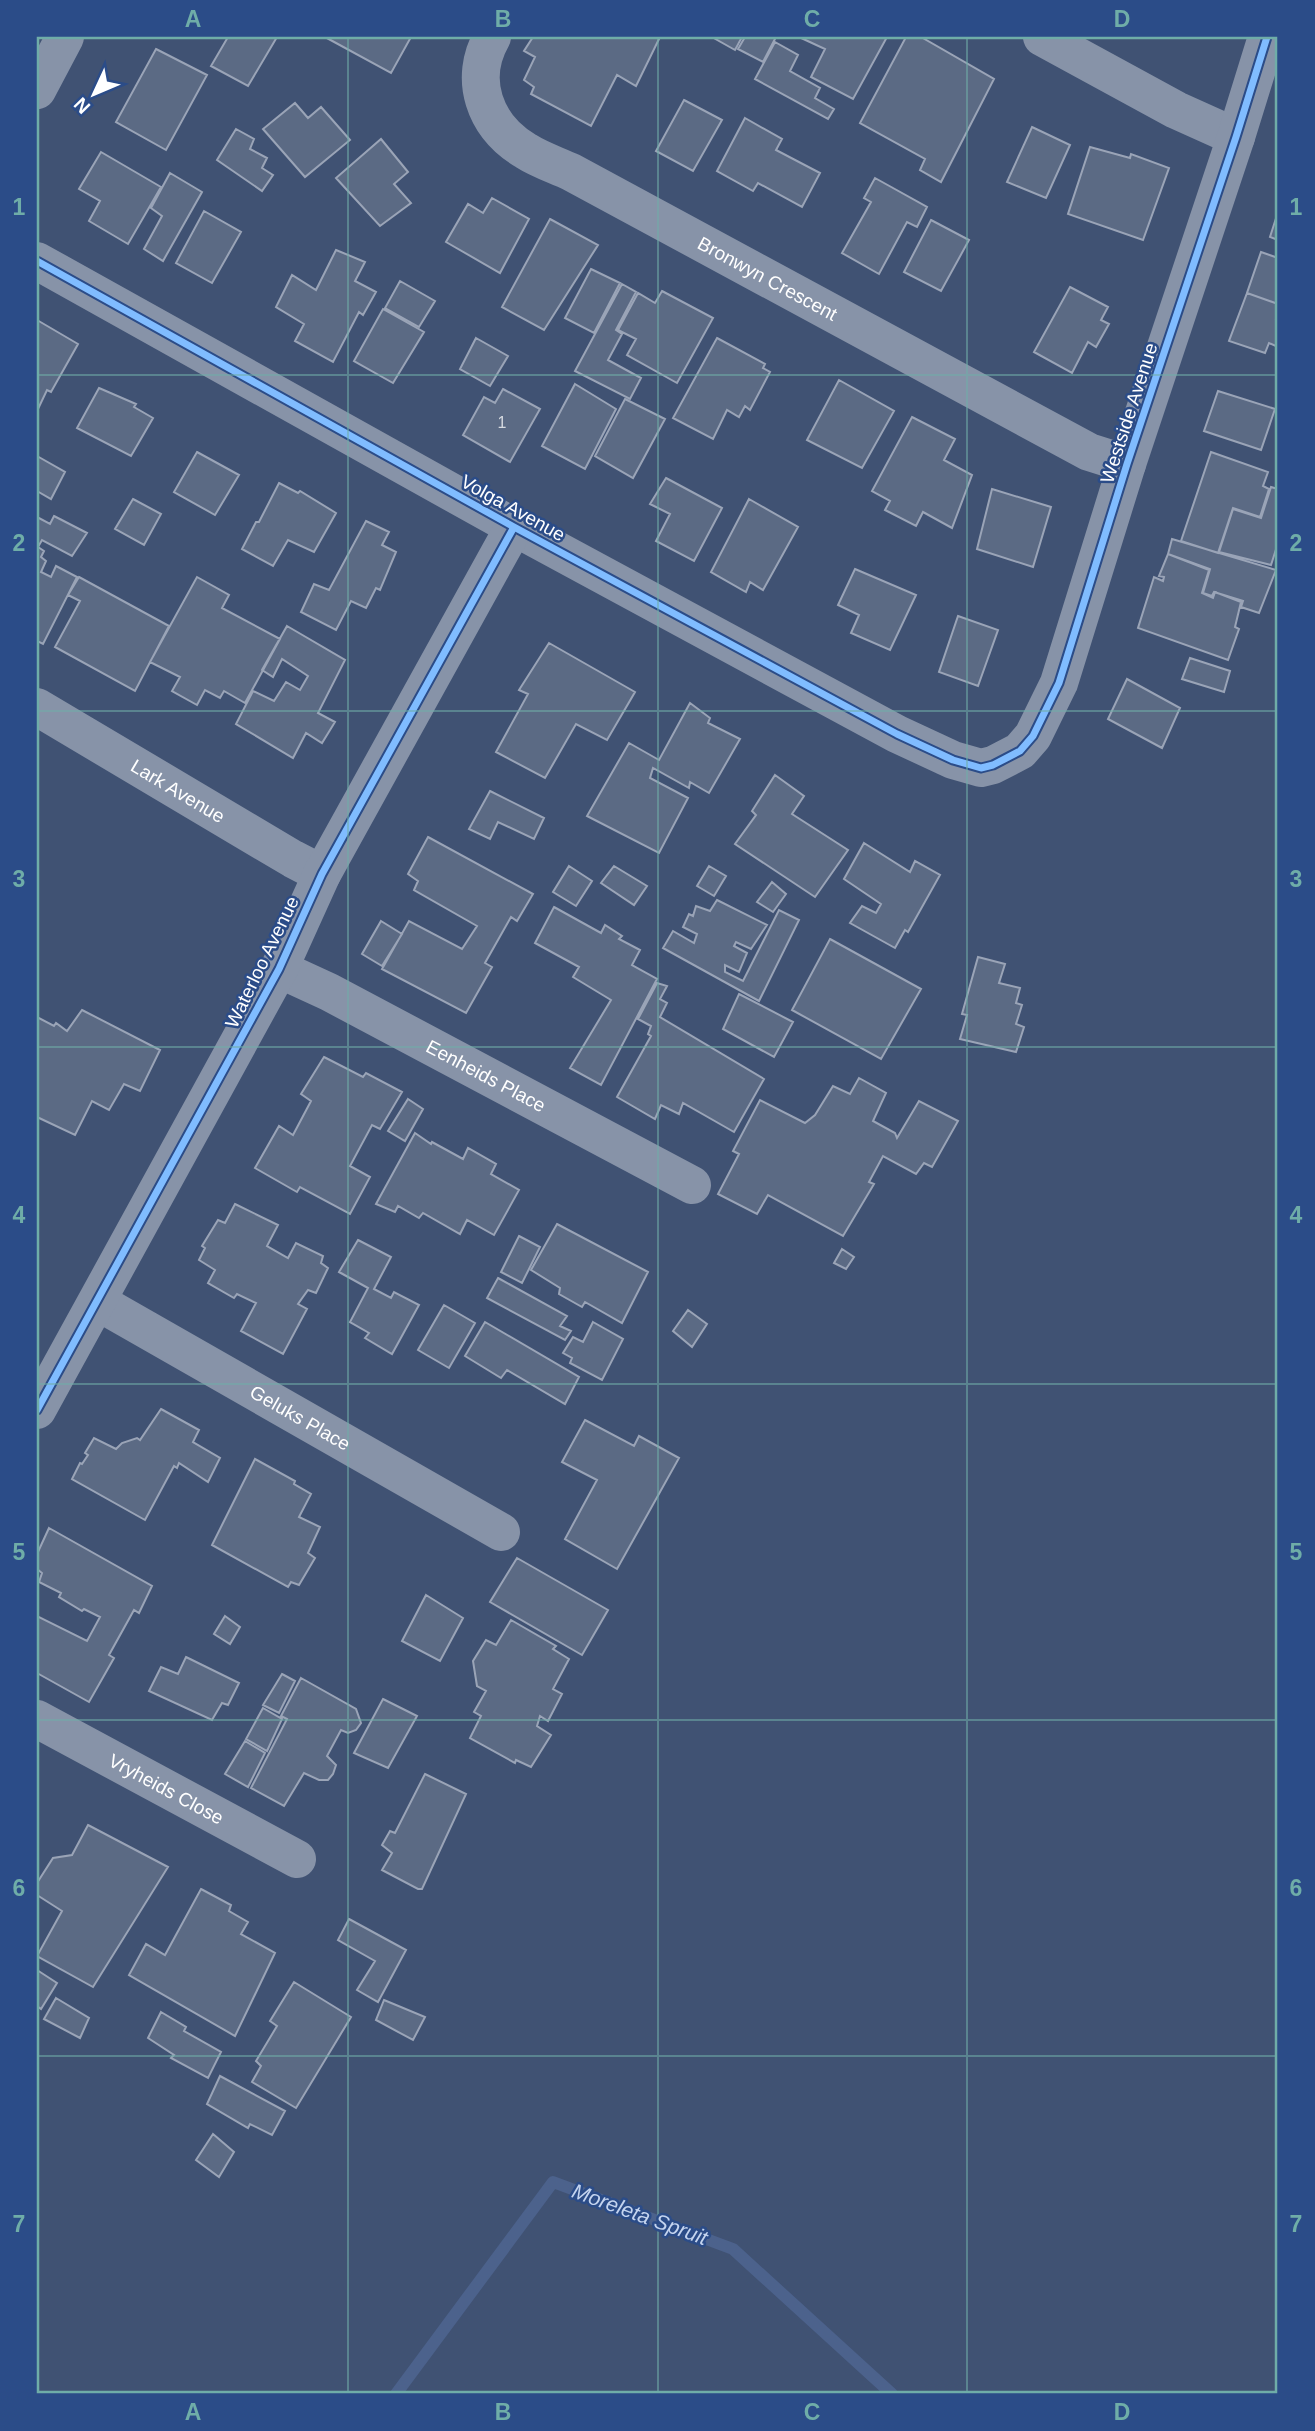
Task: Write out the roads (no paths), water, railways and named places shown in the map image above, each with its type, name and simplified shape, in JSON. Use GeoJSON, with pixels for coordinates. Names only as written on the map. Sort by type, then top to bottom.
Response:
{"type":"FeatureCollection","features":[{"type":"Feature","properties":{"kind":"street"},"geometry":{"type":"LineString","coordinates":[[37,90],[65,37]]}},
{"type":"Feature","properties":{"kind":"street","name":"Bronwyn Crescent"},"geometry":{"type":"LineString","coordinates":[[492,37],[480,69],[483,95],[490,117],[525,151],[571,172],[1089,452],[1127,464]]}},
{"type":"Feature","properties":{"kind":"street"},"geometry":{"type":"LineString","coordinates":[[1042,37],[1176,110],[1236,137]]}},
{"type":"Feature","properties":{"kind":"street","name":"Westside Avenue"},"geometry":{"type":"LineString","coordinates":[[981,768],[1003,761],[1027,744],[1034,736],[1059,683],[1127,464],[1267,37]]}},
{"type":"Feature","properties":{"kind":"street","name":"Volga Avenue"},"geometry":{"type":"LineString","coordinates":[[37,261],[514,527],[897,734],[953,760],[981,768]]}},
{"type":"Feature","properties":{"kind":"street","name":"Waterloo Avenue"},"geometry":{"type":"LineString","coordinates":[[37,1410],[279,969],[322,874],[514,527]]}},
{"type":"Feature","properties":{"kind":"street","name":"Lark Avenue"},"geometry":{"type":"LineString","coordinates":[[37,708],[322,874]]}},
{"type":"Feature","properties":{"kind":"street","name":"Eenheids Place"},"geometry":{"type":"LineString","coordinates":[[279,969],[329,992],[692,1185]]}},
{"type":"Feature","properties":{"kind":"street","name":"Geluks Place"},"geometry":{"type":"LineString","coordinates":[[98,1302],[501,1532]]}},
{"type":"Feature","properties":{"kind":"street","name":"Vryheids Close"},"geometry":{"type":"LineString","coordinates":[[37,1719],[297,1859]]}},
{"type":"Feature","properties":{"kind":"waterway","name":"Moreleta Spruit"},"geometry":{"type":"LineString","coordinates":[[396,2394],[553,2182],[733,2249],[892,2394]]}}]}
